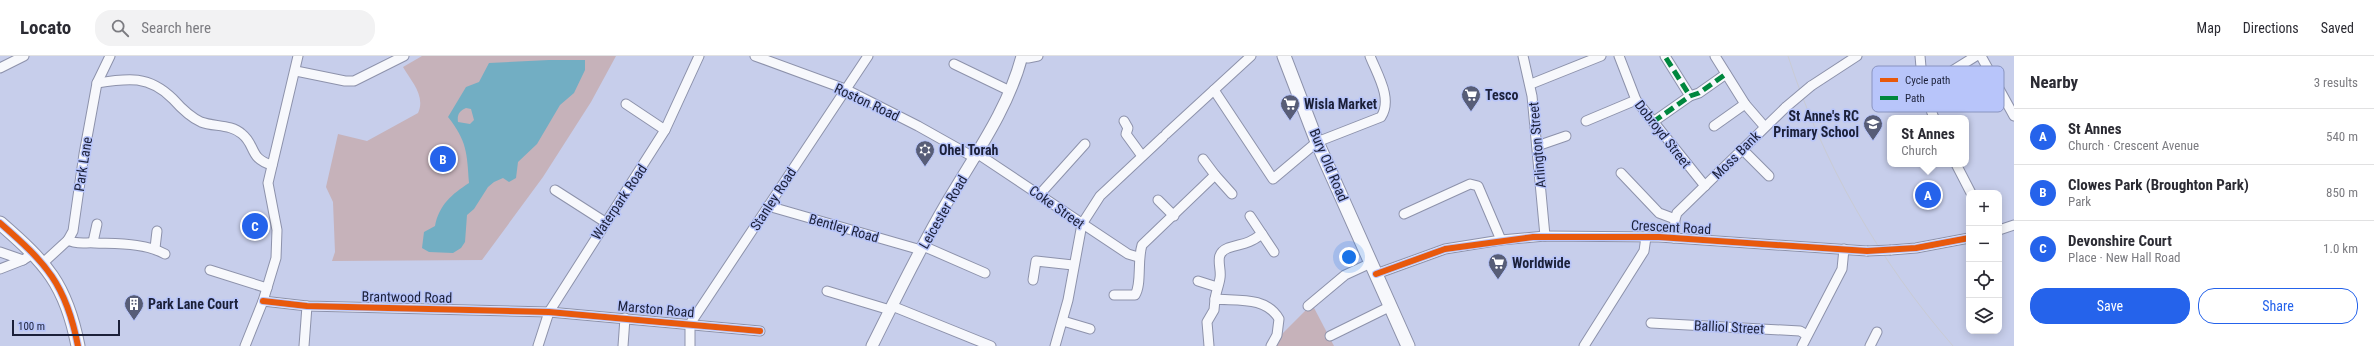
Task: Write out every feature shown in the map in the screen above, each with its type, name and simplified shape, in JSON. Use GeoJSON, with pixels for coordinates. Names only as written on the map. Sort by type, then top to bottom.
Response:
{"type":"FeatureCollection","features":[{"type":"Feature","properties":{"kind":"highway","name":"Bury Old Road"},"geometry":{"type":"LineString","coordinates":[[1286,57],[1317,142],[1408,346]]}},
{"type":"Feature","properties":{"kind":"highway"},"geometry":{"type":"LineString","coordinates":[[0,223],[39,258],[65,298],[72,315],[78,346]]}},
{"type":"Feature","properties":{"kind":"main road","name":"Leicester Road"},"geometry":{"type":"LineString","coordinates":[[872,346],[922,248],[976,156],[1010,91],[1022,56]]}},
{"type":"Feature","properties":{"kind":"street"},"geometry":{"type":"LineString","coordinates":[[0,68],[14,58],[24,56]]}},
{"type":"Feature","properties":{"kind":"street","name":"Park Lane"},"geometry":{"type":"LineString","coordinates":[[0,268],[24,260],[39,258],[68,240],[73,231],[84,154],[97,83],[110,56]]}},
{"type":"Feature","properties":{"kind":"street"},"geometry":{"type":"LineString","coordinates":[[245,346],[263,301],[276,258],[277,230],[268,190],[272,165],[296,71],[298,56]]}},
{"type":"Feature","properties":{"kind":"street"},"geometry":{"type":"LineString","coordinates":[[296,71],[354,81],[404,56]]}},
{"type":"Feature","properties":{"kind":"street","name":"Waterpark Road"},"geometry":{"type":"LineString","coordinates":[[538,346],[550,312],[605,222],[641,170],[665,130],[699,56]]}},
{"type":"Feature","properties":{"kind":"street","name":"Roston Road"},"geometry":{"type":"LineString","coordinates":[[755,56],[845,89],[976,156]]}},
{"type":"Feature","properties":{"kind":"street","name":"Stanley Road"},"geometry":{"type":"LineString","coordinates":[[690,324],[868,56]]}},
{"type":"Feature","properties":{"kind":"street"},"geometry":{"type":"LineString","coordinates":[[1022,56],[1028,58],[1038,56]]}},
{"type":"Feature","properties":{"kind":"street"},"geometry":{"type":"LineString","coordinates":[[1055,346],[1063,321],[1082,224],[1100,196],[1251,56]]}},
{"type":"Feature","properties":{"kind":"street"},"geometry":{"type":"LineString","coordinates":[[1214,90],[1273,179],[1317,142],[1381,117],[1385,111],[1386,100],[1370,56]]}},
{"type":"Feature","properties":{"kind":"street","name":"Arlington Street"},"geometry":{"type":"LineString","coordinates":[[1523,56],[1531,84],[1545,236]]}},
{"type":"Feature","properties":{"kind":"street"},"geometry":{"type":"LineString","coordinates":[[1531,84],[1601,56]]}},
{"type":"Feature","properties":{"kind":"street","name":"Dobroyd Street"},"geometry":{"type":"LineString","coordinates":[[1619,56],[1636,100],[1705,186]]}},
{"type":"Feature","properties":{"kind":"street"},"geometry":{"type":"LineString","coordinates":[[1715,56],[1745,104],[1764,126]]}},
{"type":"Feature","properties":{"kind":"street","name":"Moss Bank"},"geometry":{"type":"LineString","coordinates":[[1675,219],[1684,206],[1764,126],[1811,86],[1857,56]]}},
{"type":"Feature","properties":{"kind":"street"},"geometry":{"type":"LineString","coordinates":[[1920,56],[1921,66]]}},
{"type":"Feature","properties":{"kind":"street"},"geometry":{"type":"LineString","coordinates":[[1960,66],[1976,56]]}},
{"type":"Feature","properties":{"kind":"street"},"geometry":{"type":"LineString","coordinates":[[1981,56],[1986,66]]}},
{"type":"Feature","properties":{"kind":"street"},"geometry":{"type":"LineString","coordinates":[[1666,57],[1690,96]]}},
{"type":"Feature","properties":{"kind":"street"},"geometry":{"type":"LineString","coordinates":[[954,64],[1010,91]]}},
{"type":"Feature","properties":{"kind":"street"},"geometry":{"type":"LineString","coordinates":[[1653,122],[1690,96],[1699,93],[1726,74]]}},
{"type":"Feature","properties":{"kind":"street"},"geometry":{"type":"LineString","coordinates":[[97,83],[121,79],[144,80],[154,84],[166,92],[190,116],[202,122],[234,129],[243,134],[258,160],[272,165]]}},
{"type":"Feature","properties":{"kind":"street"},"geometry":{"type":"LineString","coordinates":[[2004,98],[2014,116]]}},
{"type":"Feature","properties":{"kind":"street"},"geometry":{"type":"LineString","coordinates":[[1586,121],[1636,100]]}},
{"type":"Feature","properties":{"kind":"street"},"geometry":{"type":"LineString","coordinates":[[626,104],[665,130]]}},
{"type":"Feature","properties":{"kind":"street"},"geometry":{"type":"LineString","coordinates":[[1714,126],[1745,104]]}},
{"type":"Feature","properties":{"kind":"street"},"geometry":{"type":"LineString","coordinates":[[1124,121],[1128,128],[1122,135],[1142,156]]}},
{"type":"Feature","properties":{"kind":"street"},"geometry":{"type":"LineString","coordinates":[[1537,146],[1566,136]]}},
{"type":"Feature","properties":{"kind":"street"},"geometry":{"type":"LineString","coordinates":[[1040,194],[1085,144]]}},
{"type":"Feature","properties":{"kind":"street"},"geometry":{"type":"LineString","coordinates":[[1742,149],[1769,176]]}},
{"type":"Feature","properties":{"kind":"street","name":"Coke Street"},"geometry":{"type":"LineString","coordinates":[[976,156],[1040,194],[1128,254],[1138,257]]}},
{"type":"Feature","properties":{"kind":"street"},"geometry":{"type":"LineString","coordinates":[[1203,159],[1232,194]]}},
{"type":"Feature","properties":{"kind":"street"},"geometry":{"type":"LineString","coordinates":[[1958,167],[1969,190]]}},
{"type":"Feature","properties":{"kind":"street"},"geometry":{"type":"LineString","coordinates":[[1621,174],[1659,213],[1675,219],[1674,238]]}},
{"type":"Feature","properties":{"kind":"street"},"geometry":{"type":"LineString","coordinates":[[1114,295],[1135,295],[1138,290],[1138,257],[1142,245],[1174,216],[1215,175]]}},
{"type":"Feature","properties":{"kind":"street"},"geometry":{"type":"LineString","coordinates":[[1404,214],[1470,184],[1478,186],[1501,240]]}},
{"type":"Feature","properties":{"kind":"street"},"geometry":{"type":"LineString","coordinates":[[555,190],[605,222]]}},
{"type":"Feature","properties":{"kind":"street"},"geometry":{"type":"LineString","coordinates":[[1158,200],[1174,216]]}},
{"type":"Feature","properties":{"kind":"street","name":"Bentley Road"},"geometry":{"type":"LineString","coordinates":[[768,206],[922,248],[985,273]]}},
{"type":"Feature","properties":{"kind":"street"},"geometry":{"type":"LineString","coordinates":[[1250,216],[1274,252]]}},
{"type":"Feature","properties":{"kind":"street"},"geometry":{"type":"LineString","coordinates":[[93,242],[97,224]]}},
{"type":"Feature","properties":{"kind":"street"},"geometry":{"type":"LineString","coordinates":[[2002,229],[2014,225]]}},
{"type":"Feature","properties":{"kind":"street"},"geometry":{"type":"LineString","coordinates":[[155,248],[157,231]]}},
{"type":"Feature","properties":{"kind":"street"},"geometry":{"type":"LineString","coordinates":[[1209,346],[1207,322],[1214,310],[1217,287],[1220,278],[1219,260],[1221,253],[1227,248],[1244,245],[1262,234]]}},
{"type":"Feature","properties":{"kind":"street","name":"Crescent Road"},"geometry":{"type":"LineString","coordinates":[[1308,306],[1328,287],[1345,275],[1374,269],[1446,249],[1501,240],[1545,236],[1646,237],[1867,251],[1916,248],[1966,239]]}},
{"type":"Feature","properties":{"kind":"street"},"geometry":{"type":"LineString","coordinates":[[1584,346],[1644,251],[1646,237]]}},
{"type":"Feature","properties":{"kind":"street"},"geometry":{"type":"LineString","coordinates":[[68,240],[72,243],[93,242],[155,248],[165,254]]}},
{"type":"Feature","properties":{"kind":"street"},"geometry":{"type":"LineString","coordinates":[[1802,346],[1842,269],[1844,249]]}},
{"type":"Feature","properties":{"kind":"street"},"geometry":{"type":"LineString","coordinates":[[0,252],[24,260]]}},
{"type":"Feature","properties":{"kind":"street"},"geometry":{"type":"LineString","coordinates":[[1026,258],[1036,261],[1073,265]]}},
{"type":"Feature","properties":{"kind":"street"},"geometry":{"type":"LineString","coordinates":[[1034,280],[1036,261]]}},
{"type":"Feature","properties":{"kind":"street"},"geometry":{"type":"LineString","coordinates":[[210,270],[267,288]]}},
{"type":"Feature","properties":{"kind":"street"},"geometry":{"type":"LineString","coordinates":[[1198,281],[1217,287]]}},
{"type":"Feature","properties":{"kind":"street"},"geometry":{"type":"LineString","coordinates":[[827,291],[891,308],[991,346]]}},
{"type":"Feature","properties":{"kind":"street"},"geometry":{"type":"LineString","coordinates":[[1215,299],[1260,303],[1268,307],[1279,320],[1277,334],[1271,346]]}},
{"type":"Feature","properties":{"kind":"street","name":"Brantwood Road"},"geometry":{"type":"LineString","coordinates":[[263,301],[307,306],[550,312]]}},
{"type":"Feature","properties":{"kind":"street"},"geometry":{"type":"LineString","coordinates":[[304,346],[307,306]]}},
{"type":"Feature","properties":{"kind":"street"},"geometry":{"type":"LineString","coordinates":[[1330,336],[1391,306]]}},
{"type":"Feature","properties":{"kind":"street","name":"Marston Road"},"geometry":{"type":"LineString","coordinates":[[550,312],[760,331]]}},
{"type":"Feature","properties":{"kind":"street"},"geometry":{"type":"LineString","coordinates":[[623,346],[625,318]]}},
{"type":"Feature","properties":{"kind":"street"},"geometry":{"type":"LineString","coordinates":[[1063,321],[1090,329]]}},
{"type":"Feature","properties":{"kind":"street","name":"Balliol Street"},"geometry":{"type":"LineString","coordinates":[[1652,323],[1800,331],[1807,335]]}},
{"type":"Feature","properties":{"kind":"street"},"geometry":{"type":"LineString","coordinates":[[690,324],[690,346]]}},
{"type":"Feature","properties":{"kind":"street"},"geometry":{"type":"LineString","coordinates":[[1870,346],[1877,332]]}},
{"type":"Feature","properties":{"kind":"shaded area"},"geometry":{"type":"Polygon","coordinates":[[[422,56],[616,56],[591,102],[543,177],[482,260],[332,261],[335,252],[333,202],[326,187],[338,134],[367,141],[418,113],[420,107],[419,95],[403,67],[422,56]]]}},
{"type":"Feature","properties":{"kind":"shaded area"},"geometry":{"type":"Polygon","coordinates":[[[1312,304],[1334,346],[1276,346],[1282,334],[1312,304]]]}},
{"type":"Feature","properties":{"kind":"water"},"geometry":{"type":"Polygon","coordinates":[[[585,60],[585,70],[574,93],[560,105],[537,144],[518,162],[516,178],[509,182],[503,178],[494,182],[488,187],[474,209],[467,215],[465,242],[461,248],[453,253],[429,252],[422,248],[424,232],[435,226],[443,206],[457,191],[469,183],[468,163],[465,148],[459,133],[448,117],[466,87],[479,82],[489,63],[585,60]],[[466,108],[460,112],[458,115],[458,122],[470,124],[474,120],[471,109],[466,108]]]}},
{"type":"Feature","properties":{"kind":"tram line"},"geometry":{"type":"LineString","coordinates":[[1788,56],[1818,134],[1856,209],[1901,280],[1926,314],[1953,346]]}},
{"type":"Feature","properties":{"kind":"marked path"},"geometry":{"type":"LineString","coordinates":[[1666,58],[1690,96]]}},
{"type":"Feature","properties":{"kind":"marked path"},"geometry":{"type":"LineString","coordinates":[[1653,122],[1690,96],[1699,93],[1726,74]]}},
{"type":"Feature","properties":{"kind":"cycle path"},"geometry":{"type":"LineString","coordinates":[[0,223],[30,250],[52,276],[67,306],[78,346]]}},
{"type":"Feature","properties":{"kind":"cycle path"},"geometry":{"type":"LineString","coordinates":[[1376,274],[1445,249],[1533,237],[1659,237],[1867,251],[1916,248],[1966,239]]}},
{"type":"Feature","properties":{"kind":"cycle path"},"geometry":{"type":"LineString","coordinates":[[263,301],[307,306],[549,312],[760,331]]}},
{"type":"Feature","properties":{"kind":"place","name":"Tesco"},"geometry":{"type":"Point","coordinates":[1471,112]}},
{"type":"Feature","properties":{"kind":"place","name":"Wisla Market"},"geometry":{"type":"Point","coordinates":[1290,121]}},
{"type":"Feature","properties":{"kind":"place","name":"St Anne's RC Primary School"},"geometry":{"type":"Point","coordinates":[1873,141]}},
{"type":"Feature","properties":{"kind":"place","name":"Clowes Park (Broughton Park)"},"geometry":{"type":"Point","coordinates":[443,159]}},
{"type":"Feature","properties":{"kind":"place","name":"Ohel Torah"},"geometry":{"type":"Point","coordinates":[925,167]}},
{"type":"Feature","properties":{"kind":"place","name":"St Annes"},"geometry":{"type":"Point","coordinates":[1928,195]}},
{"type":"Feature","properties":{"kind":"place","name":"Devonshire Court"},"geometry":{"type":"Point","coordinates":[255,226]}},
{"type":"Feature","properties":{"kind":"place","name":"Worldwide"},"geometry":{"type":"Point","coordinates":[1498,280]}},
{"type":"Feature","properties":{"kind":"place","name":"Park Lane Court"},"geometry":{"type":"Point","coordinates":[134,321]}}]}
